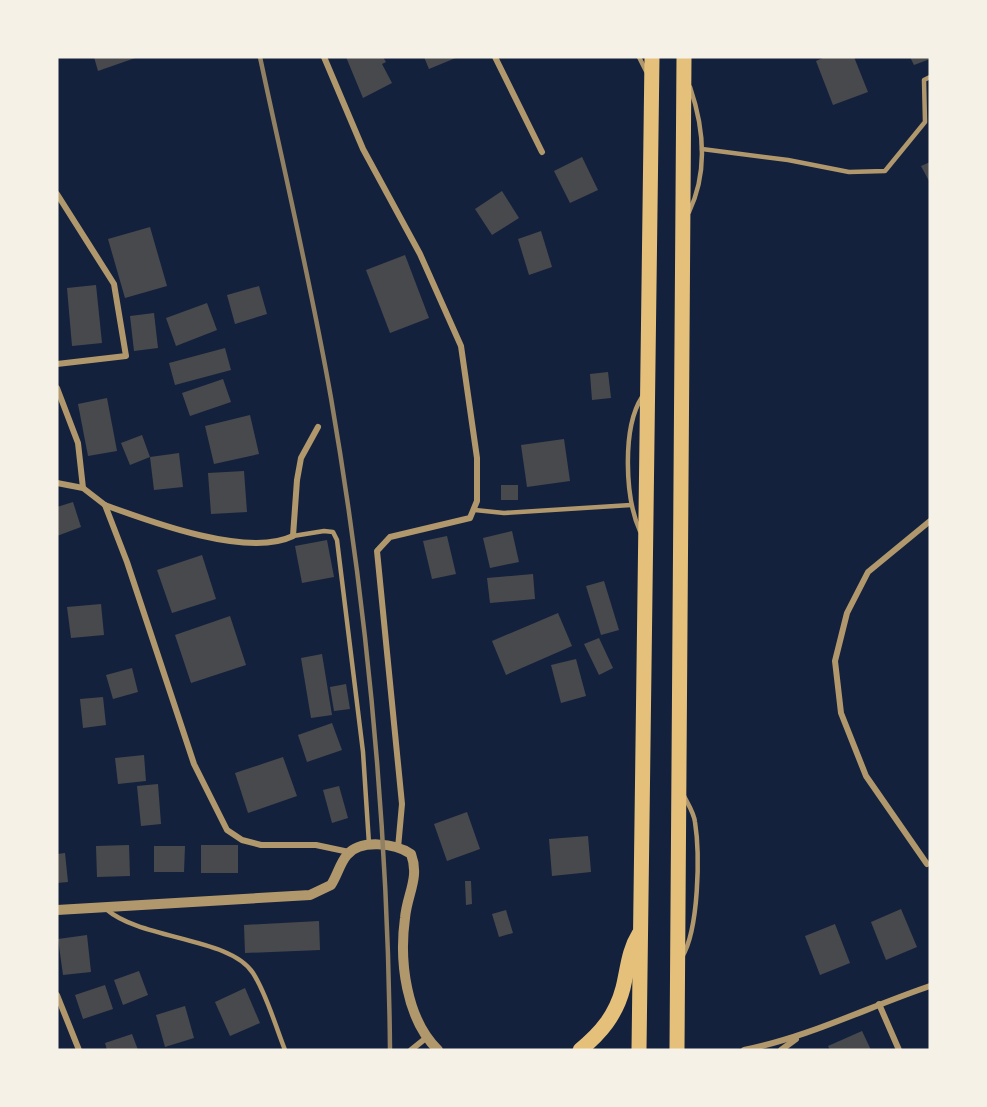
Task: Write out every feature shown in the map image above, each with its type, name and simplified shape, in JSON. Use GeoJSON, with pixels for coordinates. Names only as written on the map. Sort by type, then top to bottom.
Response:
{"type":"FeatureCollection","features":[{"type":"Feature","properties":{"kind":"main road"},"geometry":{"type":"LineString","coordinates":[[639,1050],[652,57]]}},
{"type":"Feature","properties":{"kind":"main road"},"geometry":{"type":"LineString","coordinates":[[677,1050],[684,64]]}},
{"type":"Feature","properties":{"kind":"main road"},"geometry":{"type":"LineString","coordinates":[[580,1050],[602,1030],[612,1015],[624,986],[630,948],[640,931]]}},
{"type":"Feature","properties":{"kind":"street"},"geometry":{"type":"LineString","coordinates":[[324,57],[363,149],[420,254],[461,346],[477,458],[475,510],[470,518],[390,537],[377,551],[402,804],[398,848]]}},
{"type":"Feature","properties":{"kind":"street"},"geometry":{"type":"LineString","coordinates":[[495,57],[542,152]]}},
{"type":"Feature","properties":{"kind":"street"},"geometry":{"type":"LineString","coordinates":[[57,194],[114,285],[126,356],[57,364]]}},
{"type":"Feature","properties":{"kind":"street"},"geometry":{"type":"LineString","coordinates":[[57,388],[78,443],[82,488]]}},
{"type":"Feature","properties":{"kind":"street"},"geometry":{"type":"LineString","coordinates":[[57,483],[82,488],[105,505],[171,529],[267,544],[293,536],[301,458],[318,427]]}},
{"type":"Feature","properties":{"kind":"street"},"geometry":{"type":"LineString","coordinates":[[105,505],[127,562],[194,764],[226,830],[242,840],[261,845],[316,845],[349,852]]}},
{"type":"Feature","properties":{"kind":"street"},"geometry":{"type":"LineString","coordinates":[[929,865],[866,776],[842,712],[835,661],[847,613],[868,572],[930,521]]}},
{"type":"Feature","properties":{"kind":"street"},"geometry":{"type":"LineString","coordinates":[[57,910],[310,895],[331,885],[349,852],[362,845],[398,848],[411,854],[414,863],[414,882],[405,916],[404,947],[415,1016],[426,1038],[438,1050]]}},
{"type":"Feature","properties":{"kind":"street"},"geometry":{"type":"LineString","coordinates":[[744,1050],[802,1035],[930,986]]}},
{"type":"Feature","properties":{"kind":"street"},"geometry":{"type":"LineString","coordinates":[[57,995],[79,1050]]}},
{"type":"Feature","properties":{"kind":"street"},"geometry":{"type":"LineString","coordinates":[[879,1004],[899,1050]]}},
{"type":"Feature","properties":{"kind":"street"},"geometry":{"type":"LineString","coordinates":[[781,1050],[802,1035]]}},
{"type":"Feature","properties":{"kind":"street"},"geometry":{"type":"LineString","coordinates":[[411,1050],[426,1038]]}},
{"type":"Feature","properties":{"kind":"lane"},"geometry":{"type":"LineString","coordinates":[[639,57],[652,81]]}},
{"type":"Feature","properties":{"kind":"lane"},"geometry":{"type":"LineString","coordinates":[[683,226],[699,192],[702,149],[701,121],[684,64]]}},
{"type":"Feature","properties":{"kind":"lane"},"geometry":{"type":"LineString","coordinates":[[702,149],[788,160],[849,172],[885,171],[925,122],[924,80],[930,77]]}},
{"type":"Feature","properties":{"kind":"lane"},"geometry":{"type":"LineString","coordinates":[[645,540],[630,505],[630,429],[638,403],[647,389]]}},
{"type":"Feature","properties":{"kind":"lane"},"geometry":{"type":"LineString","coordinates":[[475,510],[504,513],[630,505]]}},
{"type":"Feature","properties":{"kind":"lane"},"geometry":{"type":"LineString","coordinates":[[293,536],[324,531],[333,532],[336,540],[363,752],[369,845]]}},
{"type":"Feature","properties":{"kind":"lane"},"geometry":{"type":"LineString","coordinates":[[104,907],[113,915],[157,933],[225,952],[240,960],[252,972],[285,1050]]}},
{"type":"Feature","properties":{"kind":"building"},"geometry":{"type":"Polygon","coordinates":[[[94,57],[138,57],[98,71],[94,57]]]}},
{"type":"Feature","properties":{"kind":"building"},"geometry":{"type":"Polygon","coordinates":[[[346,57],[383,57],[386,62],[382,64],[392,83],[363,98],[346,57]]]}},
{"type":"Feature","properties":{"kind":"building"},"geometry":{"type":"Polygon","coordinates":[[[424,57],[458,57],[429,69],[424,57]]]}},
{"type":"Feature","properties":{"kind":"building"},"geometry":{"type":"Polygon","coordinates":[[[825,57],[854,57],[868,92],[833,105],[816,61],[825,57]]]}},
{"type":"Feature","properties":{"kind":"building"},"geometry":{"type":"Polygon","coordinates":[[[910,57],[930,57],[930,59],[914,65],[910,57]]]}},
{"type":"Feature","properties":{"kind":"building"},"geometry":{"type":"Polygon","coordinates":[[[582,157],[598,190],[570,203],[554,171],[582,157]]]}},
{"type":"Feature","properties":{"kind":"building"},"geometry":{"type":"Polygon","coordinates":[[[930,162],[930,183],[921,166],[930,162]]]}},
{"type":"Feature","properties":{"kind":"building"},"geometry":{"type":"Polygon","coordinates":[[[502,191],[519,218],[492,235],[475,209],[502,191]]]}},
{"type":"Feature","properties":{"kind":"building"},"geometry":{"type":"Polygon","coordinates":[[[150,227],[167,286],[125,298],[108,239],[150,227]]]}},
{"type":"Feature","properties":{"kind":"building"},"geometry":{"type":"Polygon","coordinates":[[[541,231],[552,267],[529,275],[518,239],[541,231]]]}},
{"type":"Feature","properties":{"kind":"building"},"geometry":{"type":"Polygon","coordinates":[[[405,255],[429,318],[390,333],[366,270],[405,255]]]}},
{"type":"Feature","properties":{"kind":"building"},"geometry":{"type":"Polygon","coordinates":[[[96,285],[102,343],[72,346],[67,288],[96,285]]]}},
{"type":"Feature","properties":{"kind":"building"},"geometry":{"type":"Polygon","coordinates":[[[259,286],[267,314],[235,324],[227,295],[259,286]]]}},
{"type":"Feature","properties":{"kind":"building"},"geometry":{"type":"Polygon","coordinates":[[[207,303],[217,330],[176,346],[166,318],[207,303]]]}},
{"type":"Feature","properties":{"kind":"building"},"geometry":{"type":"Polygon","coordinates":[[[154,313],[158,348],[134,351],[130,316],[154,313]]]}},
{"type":"Feature","properties":{"kind":"building"},"geometry":{"type":"Polygon","coordinates":[[[225,348],[231,370],[175,385],[169,363],[225,348]]]}},
{"type":"Feature","properties":{"kind":"building"},"geometry":{"type":"Polygon","coordinates":[[[608,372],[611,398],[592,400],[590,374],[608,372]]]}},
{"type":"Feature","properties":{"kind":"building"},"geometry":{"type":"Polygon","coordinates":[[[223,379],[231,402],[190,416],[182,393],[223,379]]]}},
{"type":"Feature","properties":{"kind":"building"},"geometry":{"type":"Polygon","coordinates":[[[107,398],[117,451],[88,456],[78,404],[107,398]]]}},
{"type":"Feature","properties":{"kind":"building"},"geometry":{"type":"Polygon","coordinates":[[[250,415],[259,454],[214,464],[205,426],[250,415]]]}},
{"type":"Feature","properties":{"kind":"building"},"geometry":{"type":"Polygon","coordinates":[[[142,435],[150,457],[130,465],[121,443],[142,435]]]}},
{"type":"Feature","properties":{"kind":"building"},"geometry":{"type":"Polygon","coordinates":[[[564,439],[570,481],[527,487],[521,445],[564,439]]]}},
{"type":"Feature","properties":{"kind":"building"},"geometry":{"type":"Polygon","coordinates":[[[179,453],[183,487],[154,490],[150,457],[179,453]]]}},
{"type":"Feature","properties":{"kind":"building"},"geometry":{"type":"Polygon","coordinates":[[[244,471],[247,512],[211,514],[208,473],[244,471]]]}},
{"type":"Feature","properties":{"kind":"building"},"geometry":{"type":"Polygon","coordinates":[[[501,485],[518,485],[518,500],[501,500],[501,485]]]}},
{"type":"Feature","properties":{"kind":"building"},"geometry":{"type":"Polygon","coordinates":[[[73,502],[81,527],[57,536],[57,507],[73,502]]]}},
{"type":"Feature","properties":{"kind":"building"},"geometry":{"type":"Polygon","coordinates":[[[512,531],[519,562],[490,568],[483,538],[512,531]]]}},
{"type":"Feature","properties":{"kind":"building"},"geometry":{"type":"Polygon","coordinates":[[[447,536],[456,574],[432,579],[423,541],[447,536]]]}},
{"type":"Feature","properties":{"kind":"building"},"geometry":{"type":"Polygon","coordinates":[[[327,540],[334,577],[302,583],[295,546],[327,540]]]}},
{"type":"Feature","properties":{"kind":"building"},"geometry":{"type":"Polygon","coordinates":[[[202,555],[216,599],[172,613],[157,570],[202,555]]]}},
{"type":"Feature","properties":{"kind":"building"},"geometry":{"type":"Polygon","coordinates":[[[533,574],[535,599],[490,603],[487,578],[533,574]]]}},
{"type":"Feature","properties":{"kind":"building"},"geometry":{"type":"Polygon","coordinates":[[[604,581],[619,630],[601,635],[586,586],[604,581]]]}},
{"type":"Feature","properties":{"kind":"building"},"geometry":{"type":"Polygon","coordinates":[[[101,604],[104,635],[71,638],[67,607],[101,604]]]}},
{"type":"Feature","properties":{"kind":"building"},"geometry":{"type":"Polygon","coordinates":[[[558,613],[572,646],[506,675],[492,641],[558,613]]]}},
{"type":"Feature","properties":{"kind":"building"},"geometry":{"type":"Polygon","coordinates":[[[230,616],[246,665],[191,683],[175,635],[230,616]]]}},
{"type":"Feature","properties":{"kind":"building"},"geometry":{"type":"Polygon","coordinates":[[[599,638],[613,668],[599,675],[584,644],[599,638]]]}},
{"type":"Feature","properties":{"kind":"building"},"geometry":{"type":"Polygon","coordinates":[[[322,654],[332,715],[311,718],[301,658],[322,654]]]}},
{"type":"Feature","properties":{"kind":"building"},"geometry":{"type":"Polygon","coordinates":[[[576,659],[586,696],[561,703],[551,665],[576,659]]]}},
{"type":"Feature","properties":{"kind":"building"},"geometry":{"type":"Polygon","coordinates":[[[132,668],[138,692],[113,699],[106,675],[132,668]]]}},
{"type":"Feature","properties":{"kind":"building"},"geometry":{"type":"Polygon","coordinates":[[[346,684],[350,709],[334,711],[330,687],[346,684]]]}},
{"type":"Feature","properties":{"kind":"building"},"geometry":{"type":"Polygon","coordinates":[[[103,697],[106,725],[83,728],[80,699],[103,697]]]}},
{"type":"Feature","properties":{"kind":"building"},"geometry":{"type":"Polygon","coordinates":[[[332,723],[342,750],[307,762],[298,735],[332,723]]]}},
{"type":"Feature","properties":{"kind":"building"},"geometry":{"type":"Polygon","coordinates":[[[144,755],[146,781],[118,784],[115,758],[144,755]]]}},
{"type":"Feature","properties":{"kind":"building"},"geometry":{"type":"Polygon","coordinates":[[[283,757],[297,796],[248,813],[235,773],[283,757]]]}},
{"type":"Feature","properties":{"kind":"building"},"geometry":{"type":"Polygon","coordinates":[[[158,784],[161,824],[141,826],[137,786],[158,784]]]}},
{"type":"Feature","properties":{"kind":"building"},"geometry":{"type":"Polygon","coordinates":[[[339,786],[348,818],[332,823],[323,790],[339,786]]]}},
{"type":"Feature","properties":{"kind":"building"},"geometry":{"type":"Polygon","coordinates":[[[467,812],[480,849],[447,861],[434,824],[467,812]]]}},
{"type":"Feature","properties":{"kind":"building"},"geometry":{"type":"Polygon","coordinates":[[[588,836],[591,872],[552,876],[549,839],[588,836]]]}},
{"type":"Feature","properties":{"kind":"building"},"geometry":{"type":"Polygon","coordinates":[[[129,845],[130,876],[97,877],[96,846],[129,845]]]}},
{"type":"Feature","properties":{"kind":"building"},"geometry":{"type":"Polygon","coordinates":[[[201,845],[238,845],[238,873],[201,873],[201,845]]]}},
{"type":"Feature","properties":{"kind":"building"},"geometry":{"type":"Polygon","coordinates":[[[154,846],[185,846],[184,872],[154,872],[154,846]]]}},
{"type":"Feature","properties":{"kind":"building"},"geometry":{"type":"Polygon","coordinates":[[[65,853],[68,882],[57,883],[57,854],[65,853]]]}},
{"type":"Feature","properties":{"kind":"building"},"geometry":{"type":"Polygon","coordinates":[[[465,881],[471,881],[472,904],[466,905],[465,881]]]}},
{"type":"Feature","properties":{"kind":"building"},"geometry":{"type":"Polygon","coordinates":[[[901,909],[917,947],[886,960],[871,922],[901,909]]]}},
{"type":"Feature","properties":{"kind":"building"},"geometry":{"type":"Polygon","coordinates":[[[506,910],[513,933],[499,937],[492,914],[506,910]]]}},
{"type":"Feature","properties":{"kind":"building"},"geometry":{"type":"Polygon","coordinates":[[[319,921],[320,950],[245,953],[244,925],[319,921]]]}},
{"type":"Feature","properties":{"kind":"building"},"geometry":{"type":"Polygon","coordinates":[[[835,924],[850,963],[820,975],[805,936],[835,924]]]}},
{"type":"Feature","properties":{"kind":"building"},"geometry":{"type":"Polygon","coordinates":[[[87,935],[91,972],[63,975],[58,939],[87,935]]]}},
{"type":"Feature","properties":{"kind":"building"},"geometry":{"type":"Polygon","coordinates":[[[139,971],[148,995],[123,1005],[114,980],[139,971]]]}},
{"type":"Feature","properties":{"kind":"building"},"geometry":{"type":"Polygon","coordinates":[[[105,985],[113,1009],[83,1019],[75,995],[105,985]]]}},
{"type":"Feature","properties":{"kind":"building"},"geometry":{"type":"Polygon","coordinates":[[[245,988],[260,1023],[230,1036],[215,1002],[245,988]]]}},
{"type":"Feature","properties":{"kind":"building"},"geometry":{"type":"Polygon","coordinates":[[[185,1006],[194,1038],[165,1047],[156,1015],[185,1006]]]}},
{"type":"Feature","properties":{"kind":"building"},"geometry":{"type":"Polygon","coordinates":[[[862,1031],[871,1050],[830,1050],[828,1046],[862,1031]]]}},
{"type":"Feature","properties":{"kind":"building"},"geometry":{"type":"Polygon","coordinates":[[[132,1034],[138,1050],[107,1050],[105,1043],[132,1034]]]}},
{"type":"Feature","properties":{"kind":"railway"},"geometry":{"type":"LineString","coordinates":[[260,57],[323,355],[356,560],[374,723],[380,805],[390,1050]]}}]}
